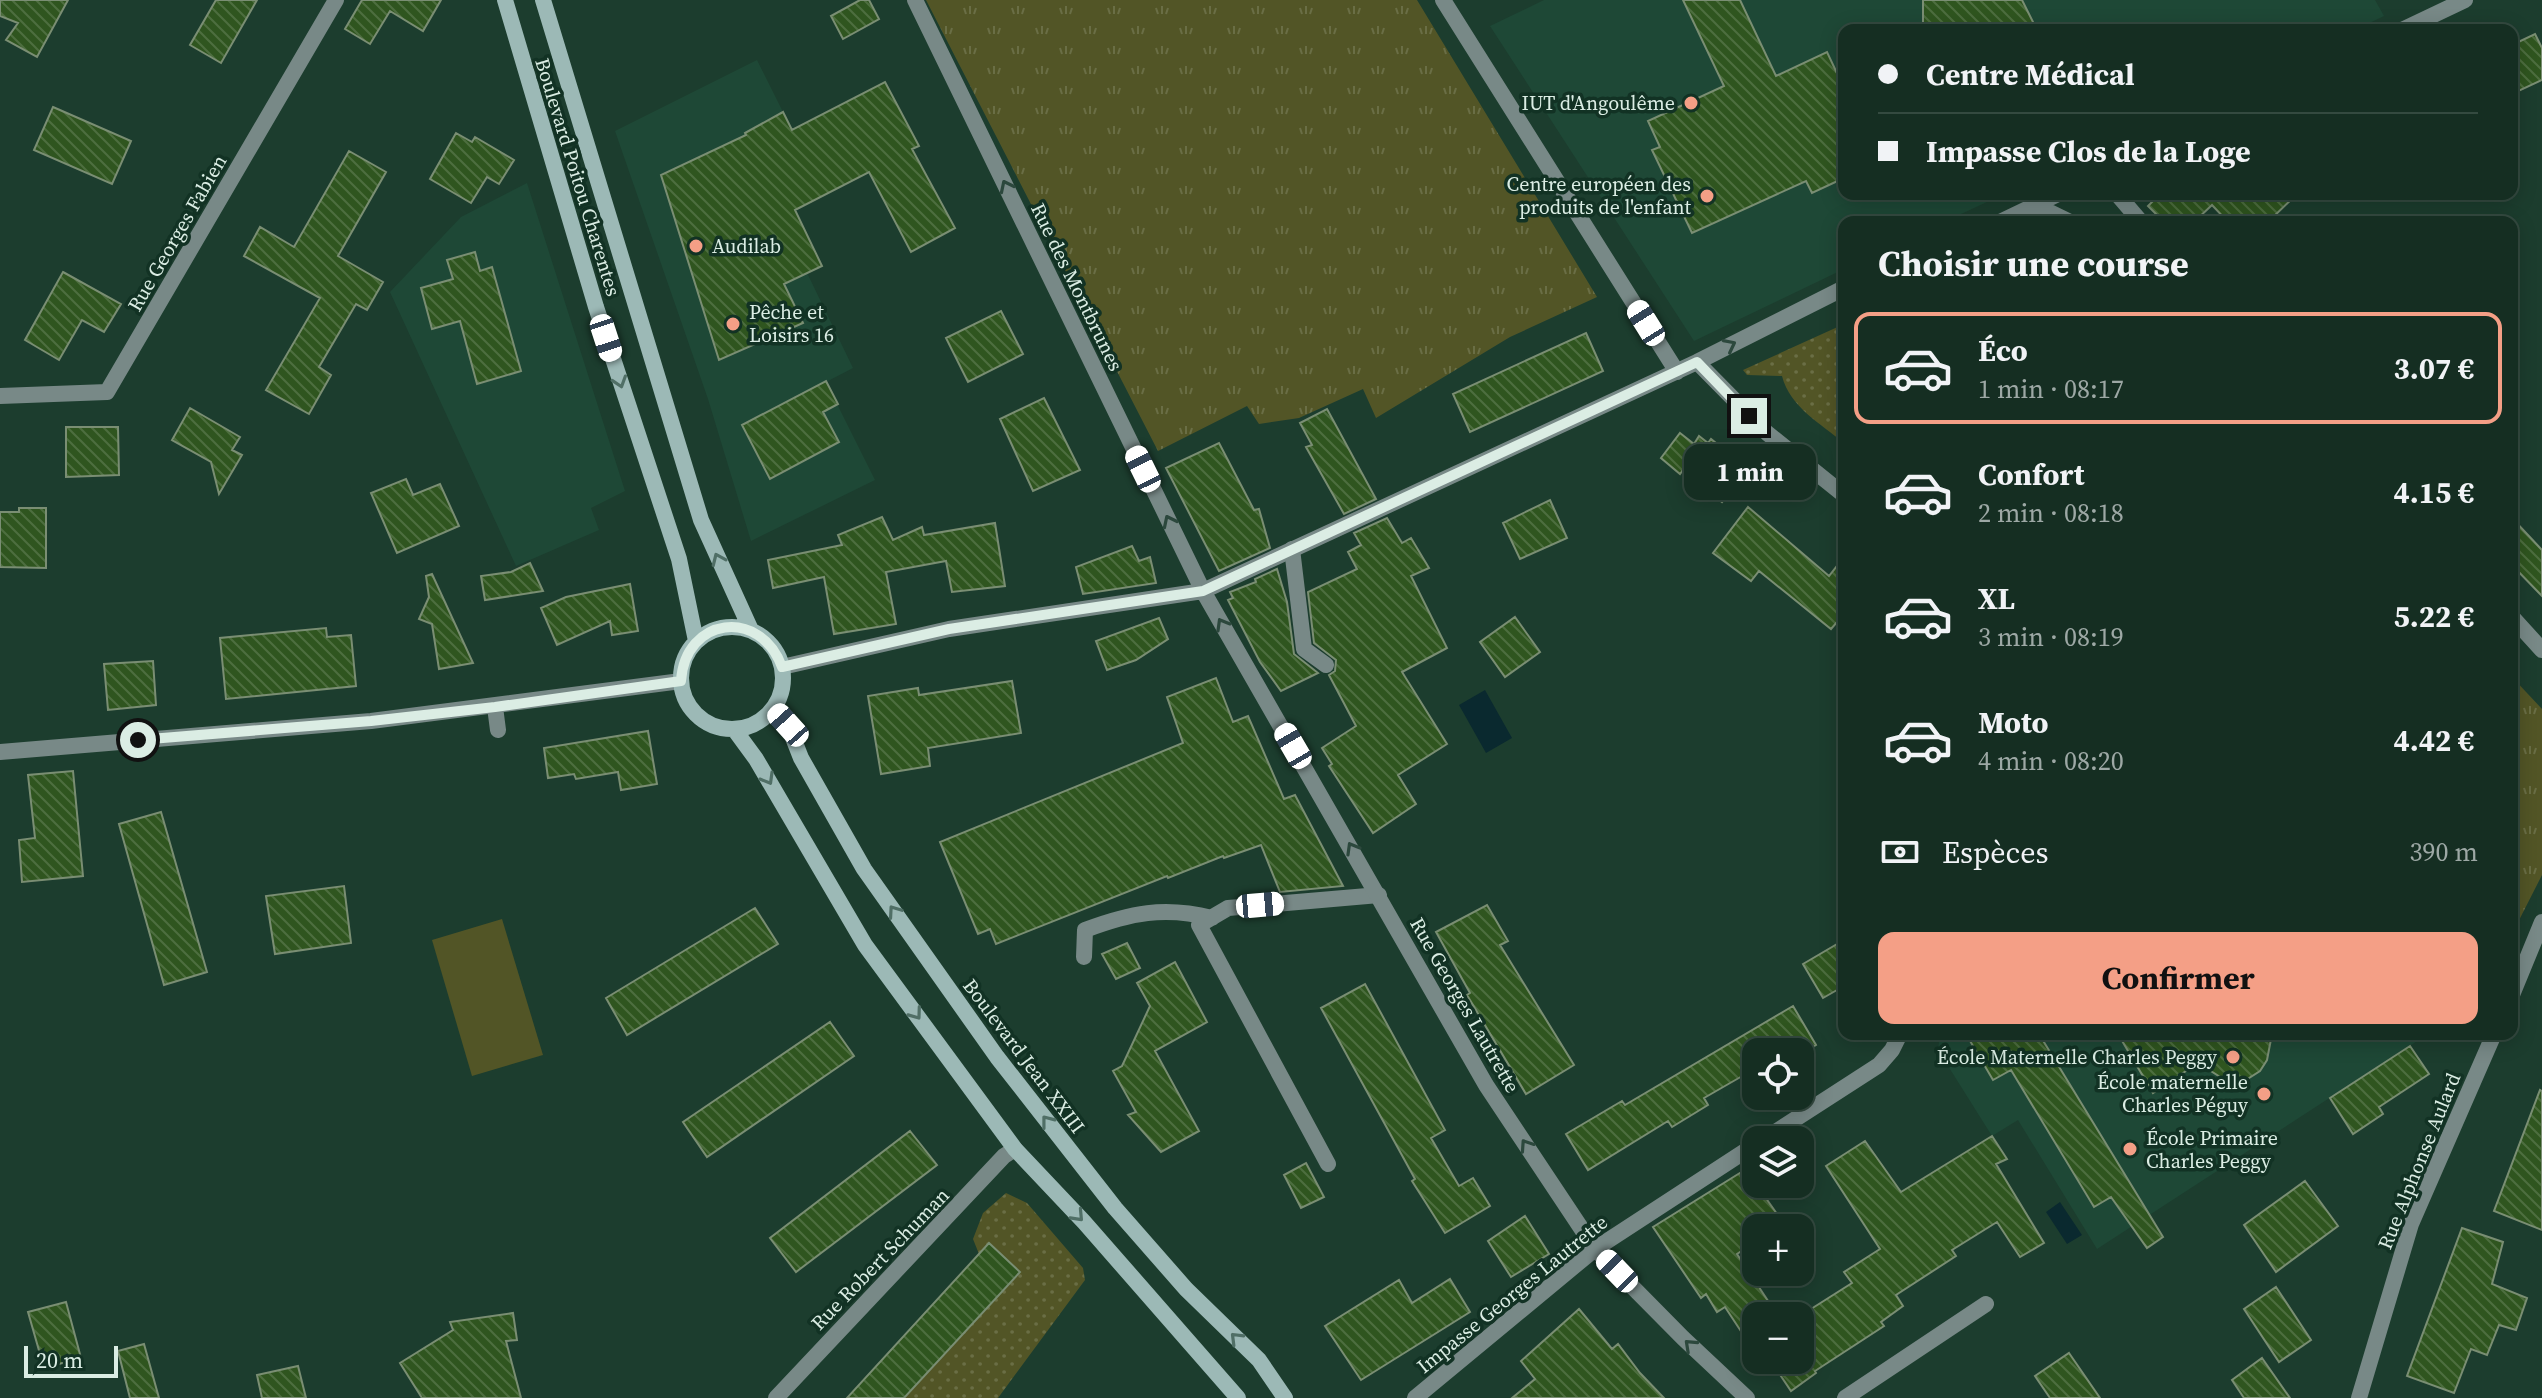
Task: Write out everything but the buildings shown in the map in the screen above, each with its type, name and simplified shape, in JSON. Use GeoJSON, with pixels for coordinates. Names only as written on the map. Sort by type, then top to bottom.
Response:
{"type":"FeatureCollection","features":[{"type":"Feature","properties":{"kind":"main road","name":"Boulevard Poitou Charentes"},"geometry":{"type":"LineString","coordinates":[[505,0],[596,307],[679,559],[696,641]]}},
{"type":"Feature","properties":{"kind":"main road","name":"Boulevard Poitou Charentes"},"geometry":{"type":"LineString","coordinates":[[543,0],[701,520],[751,630]]}},
{"type":"Feature","properties":{"kind":"main road"},"geometry":{"type":"LineString","coordinates":[[722,627],[751,630],[766,639],[777,652],[782,667],[780,696],[773,709],[749,726],[718,728],[692,710],[684,696],[682,666],[696,641],[722,627]]}},
{"type":"Feature","properties":{"kind":"main road","name":"Boulevard Jean XXIII"},"geometry":{"type":"LineString","coordinates":[[773,709],[788,725],[801,758],[864,869],[997,1057],[1115,1208],[1186,1289],[1259,1360],[1285,1398]]}},
{"type":"Feature","properties":{"kind":"main road"},"geometry":{"type":"LineString","coordinates":[[734,729],[756,759],[865,945],[1015,1149],[1084,1222],[1238,1398]]}},
{"type":"Feature","properties":{"kind":"street","name":"Rue Georges Fabien"},"geometry":{"type":"LineString","coordinates":[[0,396],[107,392],[336,0]]}},
{"type":"Feature","properties":{"kind":"street","name":"Rue des Montbrunes"},"geometry":{"type":"LineString","coordinates":[[915,0],[1203,591]]}},
{"type":"Feature","properties":{"kind":"street"},"geometry":{"type":"LineString","coordinates":[[1443,0],[1677,372]]}},
{"type":"Feature","properties":{"kind":"street"},"geometry":{"type":"LineString","coordinates":[[2415,24],[2465,0]]}},
{"type":"Feature","properties":{"kind":"street"},"geometry":{"type":"LineString","coordinates":[[2012,216],[2045,200]]}},
{"type":"Feature","properties":{"kind":"street"},"geometry":{"type":"LineString","coordinates":[[2122,200],[2136,216]]}},
{"type":"Feature","properties":{"kind":"street"},"geometry":{"type":"LineString","coordinates":[[2035,205],[2058,216]]}},
{"type":"Feature","properties":{"kind":"street"},"geometry":{"type":"LineString","coordinates":[[782,667],[949,629],[1203,591],[1677,372],[1838,291]]}},
{"type":"Feature","properties":{"kind":"street"},"geometry":{"type":"LineString","coordinates":[[1697,362],[1767,433],[1838,490]]}},
{"type":"Feature","properties":{"kind":"street"},"geometry":{"type":"LineString","coordinates":[[1292,549],[1304,649],[1326,665]]}},
{"type":"Feature","properties":{"kind":"street","name":"Rue Georges Lautrette"},"geometry":{"type":"LineString","coordinates":[[1203,591],[1486,1085],[1595,1249],[1747,1398]]}},
{"type":"Feature","properties":{"kind":"street"},"geometry":{"type":"LineString","coordinates":[[2518,624],[2542,650]]}},
{"type":"Feature","properties":{"kind":"street"},"geometry":{"type":"LineString","coordinates":[[0,752],[371,721],[681,681]]}},
{"type":"Feature","properties":{"kind":"street"},"geometry":{"type":"LineString","coordinates":[[495,707],[498,730]]}},
{"type":"Feature","properties":{"kind":"street"},"geometry":{"type":"LineString","coordinates":[[1328,1164],[1199,925],[1228,908],[1379,895]]}},
{"type":"Feature","properties":{"kind":"street"},"geometry":{"type":"LineString","coordinates":[[1084,957],[1085,930],[1124,915],[1185,911],[1212,918]]}},
{"type":"Feature","properties":{"kind":"street"},"geometry":{"type":"LineString","coordinates":[[2518,980],[2542,922]]}},
{"type":"Feature","properties":{"kind":"street"},"geometry":{"type":"LineString","coordinates":[[1785,1126],[1879,1065],[1897,1040]]}},
{"type":"Feature","properties":{"kind":"street","name":"Rue Alphonse Aulard"},"geometry":{"type":"LineString","coordinates":[[2359,1398],[2411,1224],[2491,1040]]}},
{"type":"Feature","properties":{"kind":"street","name":"Rue Robert Schuman"},"geometry":{"type":"LineString","coordinates":[[776,1398],[1004,1156],[1015,1149]]}},
{"type":"Feature","properties":{"kind":"street","name":"Impasse Georges Lautrette"},"geometry":{"type":"LineString","coordinates":[[1415,1398],[1595,1249],[1742,1153]]}},
{"type":"Feature","properties":{"kind":"street"},"geometry":{"type":"LineString","coordinates":[[1845,1398],[1986,1304]]}},
{"type":"Feature","properties":{"kind":"shaded area","name":"IUT d'Angoulême"},"geometry":{"type":"Polygon","coordinates":[[[1544,0],[2375,0],[2384,16],[2367,24],[1838,24],[1838,200],[1991,200],[1957,216],[1838,216],[1838,272],[1694,341],[1490,26],[1544,0]]]}},
{"type":"Feature","properties":{"kind":"shaded area"},"geometry":{"type":"Polygon","coordinates":[[[757,60],[783,112],[745,134],[853,368],[826,382],[875,480],[751,541],[708,399],[615,131],[757,60]]]}},
{"type":"Feature","properties":{"kind":"shaded area"},"geometry":{"type":"Polygon","coordinates":[[[527,183],[625,491],[591,508],[599,530],[516,566],[390,292],[461,217],[527,183]]]}},
{"type":"Feature","properties":{"kind":"shaded area","name":"École Primaire Charles Peggy"},"geometry":{"type":"Polygon","coordinates":[[[1939,1040],[2419,1040],[2097,1249],[2018,1120],[1992,1136],[1938,1050],[1939,1040]]]}},
{"type":"Feature","properties":{"kind":"green space"},"geometry":{"type":"Polygon","coordinates":[[[926,0],[1417,0],[1597,297],[1510,337],[1376,418],[1363,389],[1299,418],[1259,424],[1247,406],[1158,451],[926,0]]]}},
{"type":"Feature","properties":{"kind":"green space"},"geometry":{"type":"Polygon","coordinates":[[[1838,327],[1838,438],[1799,406],[1782,376],[1747,375],[1743,370],[1838,327]]]}},
{"type":"Feature","properties":{"kind":"green space"},"geometry":{"type":"Polygon","coordinates":[[[2518,683],[2542,709],[2542,875],[2518,922],[2518,683]]]}},
{"type":"Feature","properties":{"kind":"green space"},"geometry":{"type":"Polygon","coordinates":[[[502,919],[543,1055],[472,1076],[432,940],[502,919]]]}},
{"type":"Feature","properties":{"kind":"green space"},"geometry":{"type":"Polygon","coordinates":[[[1006,1193],[1027,1203],[1083,1268],[1085,1280],[998,1398],[904,1398],[1019,1272],[989,1244],[979,1254],[973,1239],[983,1213],[1006,1193]]]}},
{"type":"Feature","properties":{"kind":"water"},"geometry":{"type":"Polygon","coordinates":[[[1485,690],[1512,738],[1486,753],[1459,705],[1485,690]]]}},
{"type":"Feature","properties":{"kind":"water"},"geometry":{"type":"Polygon","coordinates":[[[2060,1202],[2082,1235],[2067,1244],[2046,1212],[2060,1202]]]}},
{"type":"Feature","properties":{"kind":"place","name":"IUT d'Angoulême"},"geometry":{"type":"Point","coordinates":[1691,103]}},
{"type":"Feature","properties":{"kind":"place","name":"Centre européen des produits de l'enfant"},"geometry":{"type":"Point","coordinates":[1707,196]}},
{"type":"Feature","properties":{"kind":"place","name":"Audilab"},"geometry":{"type":"Point","coordinates":[696,246]}},
{"type":"Feature","properties":{"kind":"place","name":"Pêche et Loisirs 16"},"geometry":{"type":"Point","coordinates":[733,324]}},
{"type":"Feature","properties":{"kind":"place","name":"École Maternelle Charles Peggy"},"geometry":{"type":"Point","coordinates":[2233,1057]}},
{"type":"Feature","properties":{"kind":"place","name":"École maternelle Charles Péguy"},"geometry":{"type":"Point","coordinates":[2264,1094]}},
{"type":"Feature","properties":{"kind":"place","name":"École Primaire Charles Peggy"},"geometry":{"type":"Point","coordinates":[2130,1149]}},
{"type":"Feature","properties":{"kind":"route"},"geometry":{"type":"LineString","coordinates":[[138,740],[371,721],[681,681],[682,666],[696,641],[722,627],[751,630],[766,639],[777,652],[782,667],[949,629],[1203,591],[1697,362],[1749,416]]}}]}
